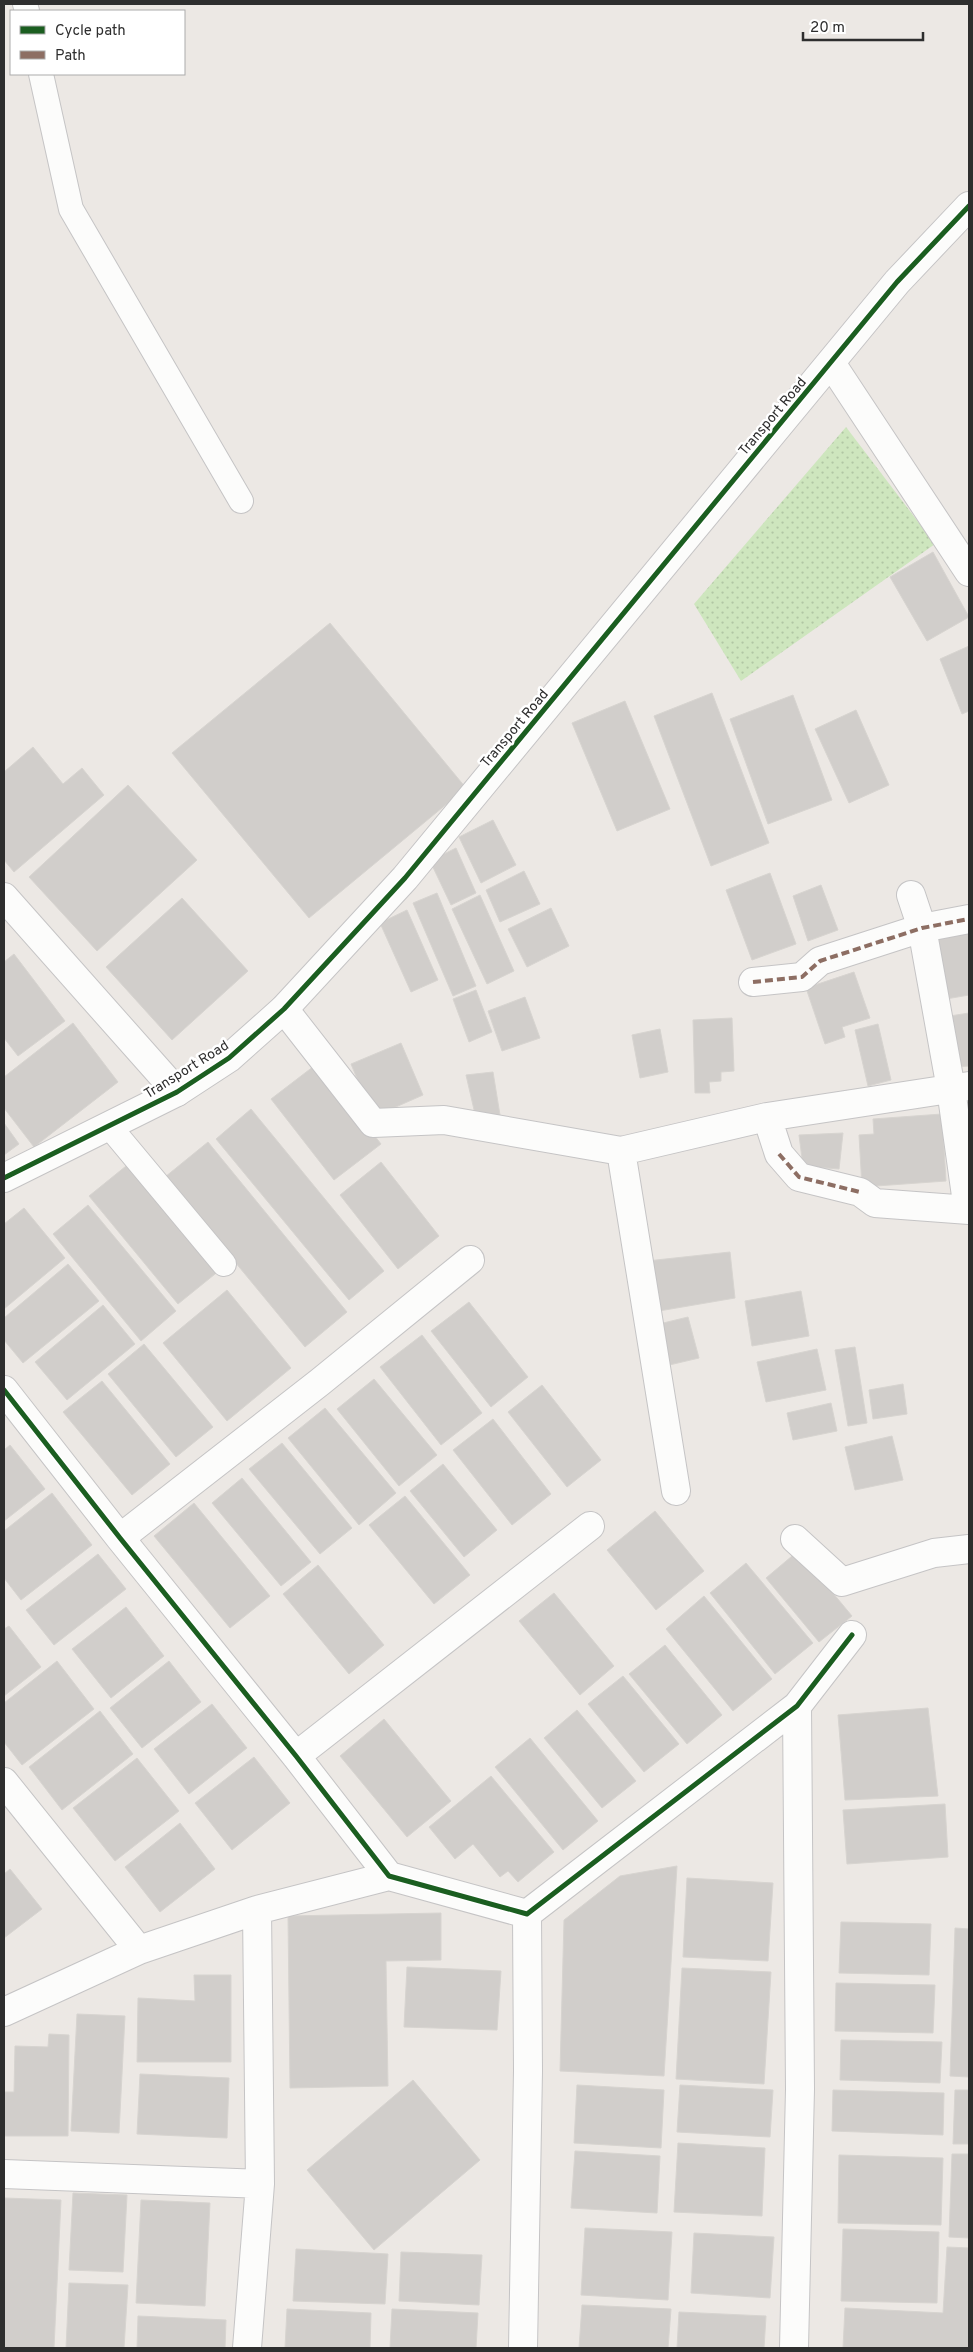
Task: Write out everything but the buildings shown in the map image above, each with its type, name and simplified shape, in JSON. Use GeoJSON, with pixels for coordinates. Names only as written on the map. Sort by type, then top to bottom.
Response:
{"type":"FeatureCollection","features":[{"type":"Feature","properties":{"kind":"street","name":"Transport Road"},"geometry":{"type":"LineString","coordinates":[[4,1178],[177,1092],[229,1058],[284,1009],[405,878],[897,282],[969,206]]}},
{"type":"Feature","properties":{"kind":"street"},"geometry":{"type":"LineString","coordinates":[[831,363],[969,572]]}},
{"type":"Feature","properties":{"kind":"street"},"geometry":{"type":"LineString","coordinates":[[767,1116],[779,1154],[799,1177],[860,1192],[875,1203],[969,1210],[960,1088],[922,928],[911,895]]}},
{"type":"Feature","properties":{"kind":"street"},"geometry":{"type":"LineString","coordinates":[[4,897],[177,1092]]}},
{"type":"Feature","properties":{"kind":"street"},"geometry":{"type":"LineString","coordinates":[[753,982],[802,978],[820,961],[922,928],[969,919]]}},
{"type":"Feature","properties":{"kind":"street"},"geometry":{"type":"LineString","coordinates":[[284,1009],[373,1124],[444,1120],[621,1151],[767,1116],[960,1088]]}},
{"type":"Feature","properties":{"kind":"street"},"geometry":{"type":"LineString","coordinates":[[621,1151],[676,1492]]}},
{"type":"Feature","properties":{"kind":"street"},"geometry":{"type":"LineString","coordinates":[[120,1538],[320,1382],[470,1260]]}},
{"type":"Feature","properties":{"kind":"street"},"geometry":{"type":"LineString","coordinates":[[4,1390],[120,1538],[296,1756],[389,1876]]}},
{"type":"Feature","properties":{"kind":"street"},"geometry":{"type":"LineString","coordinates":[[296,1756],[590,1526]]}},
{"type":"Feature","properties":{"kind":"street"},"geometry":{"type":"LineString","coordinates":[[795,1539],[842,1582],[934,1553],[969,1550]]}},
{"type":"Feature","properties":{"kind":"street"},"geometry":{"type":"LineString","coordinates":[[527,1914],[797,1706],[852,1635]]}},
{"type":"Feature","properties":{"kind":"street"},"geometry":{"type":"LineString","coordinates":[[794,2348],[800,2090],[797,1706]]}},
{"type":"Feature","properties":{"kind":"street"},"geometry":{"type":"LineString","coordinates":[[4,1782],[139,1950]]}},
{"type":"Feature","properties":{"kind":"street"},"geometry":{"type":"LineString","coordinates":[[4,2012],[139,1950],[256,1910],[389,1876],[527,1914]]}},
{"type":"Feature","properties":{"kind":"street"},"geometry":{"type":"LineString","coordinates":[[247,2348],[260,2184],[256,1910]]}},
{"type":"Feature","properties":{"kind":"street"},"geometry":{"type":"LineString","coordinates":[[523,2348],[528,2071],[527,1914]]}},
{"type":"Feature","properties":{"kind":"street"},"geometry":{"type":"LineString","coordinates":[[4,2174],[260,2184]]}},
{"type":"Feature","properties":{"kind":"lane"},"geometry":{"type":"LineString","coordinates":[[41,75],[71,209],[241,501]]}},
{"type":"Feature","properties":{"kind":"lane"},"geometry":{"type":"LineString","coordinates":[[109,1126],[224,1264]]}},
{"type":"Feature","properties":{"kind":"green space"},"geometry":{"type":"Polygon","coordinates":[[[846,427],[935,544],[741,681],[694,604],[846,427]]]}},
{"type":"Feature","properties":{"kind":"marked path"},"geometry":{"type":"LineString","coordinates":[[753,982],[802,977],[820,961],[922,928],[969,919]]}},
{"type":"Feature","properties":{"kind":"marked path"},"geometry":{"type":"LineString","coordinates":[[779,1154],[799,1177],[860,1192]]}},
{"type":"Feature","properties":{"kind":"cycle path"},"geometry":{"type":"LineString","coordinates":[[4,1178],[177,1092],[229,1058],[284,1009],[405,878],[897,282],[969,206]]}},
{"type":"Feature","properties":{"kind":"cycle path"},"geometry":{"type":"LineString","coordinates":[[4,1390],[120,1538],[296,1756],[389,1876],[527,1914],[797,1706],[852,1635]]}}]}
